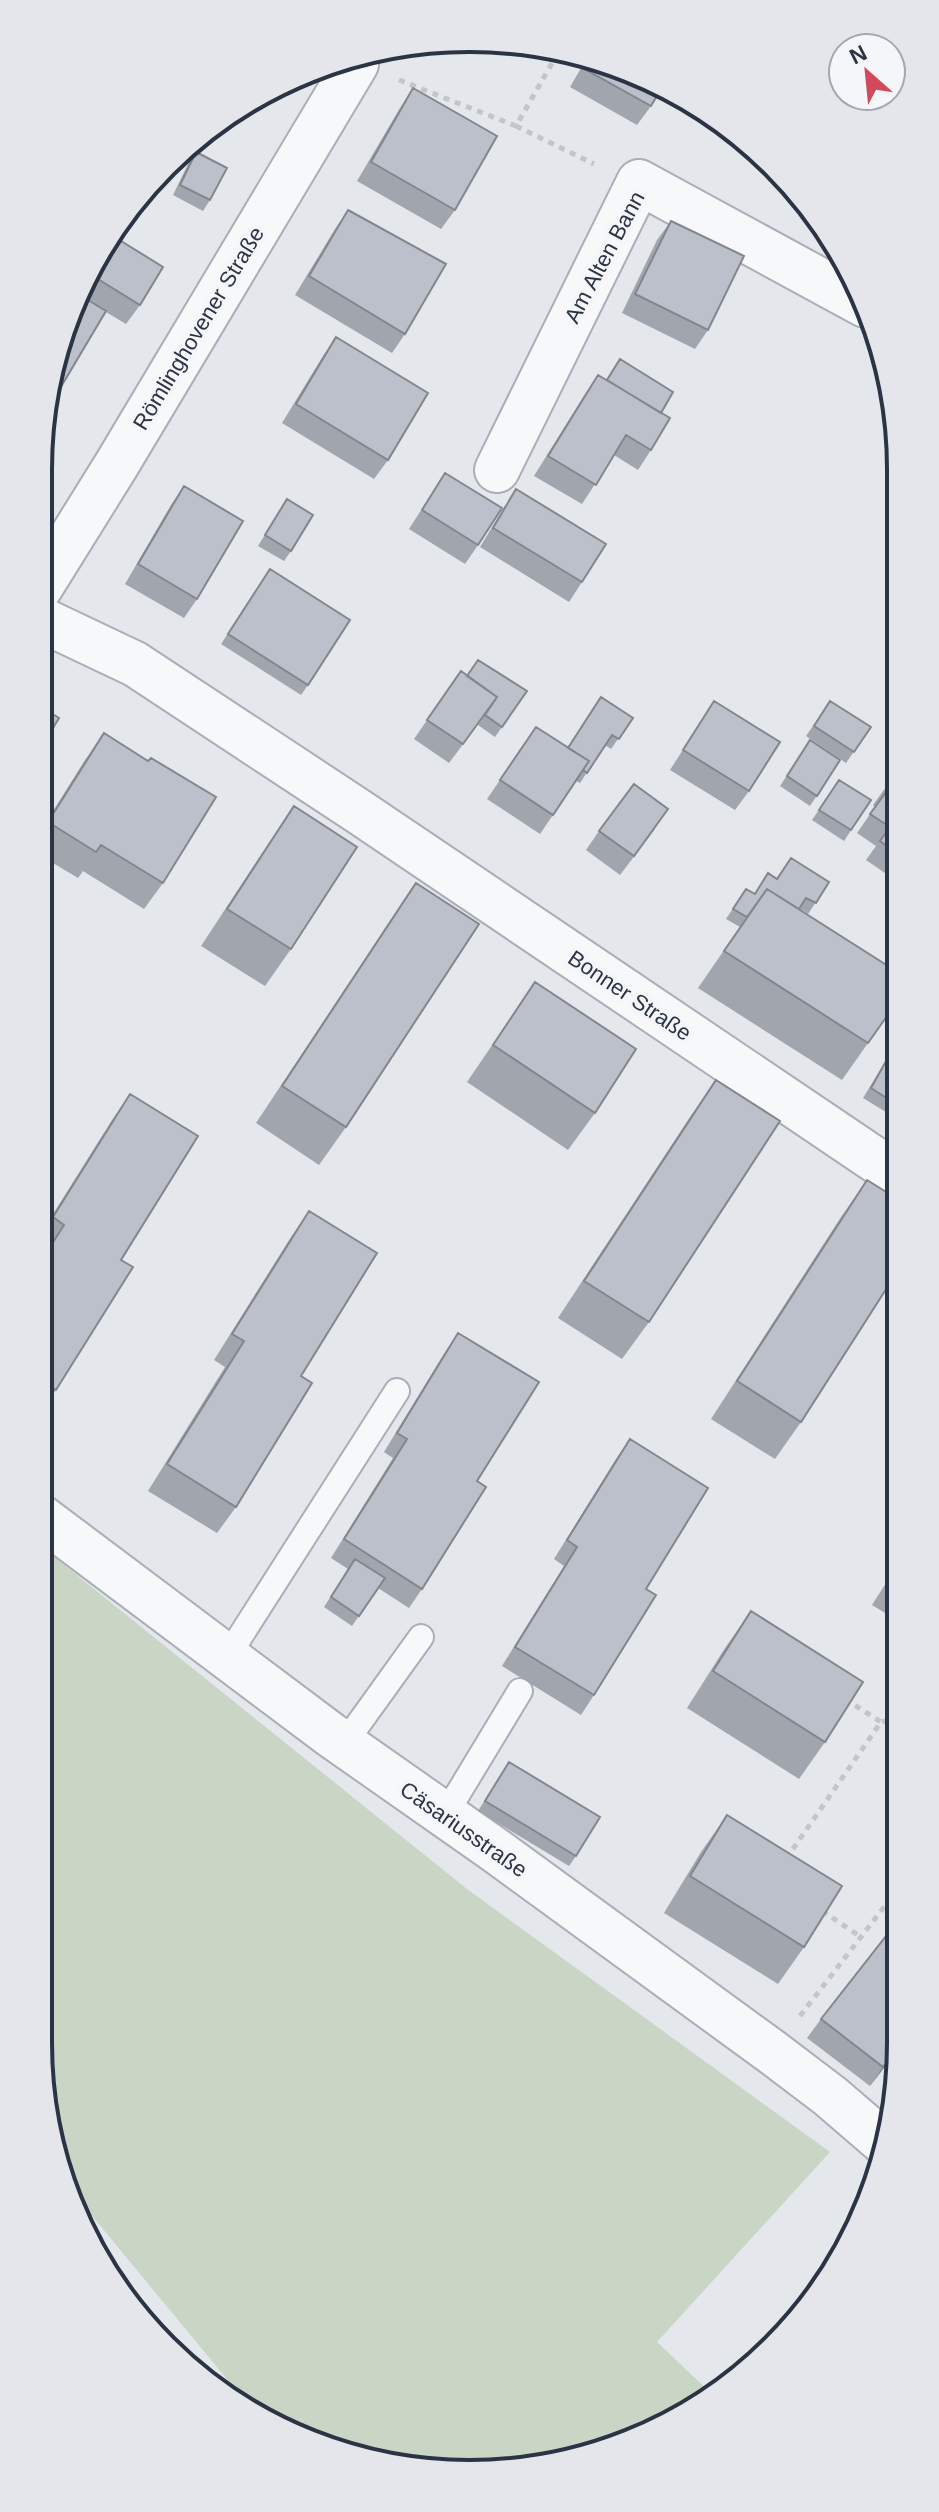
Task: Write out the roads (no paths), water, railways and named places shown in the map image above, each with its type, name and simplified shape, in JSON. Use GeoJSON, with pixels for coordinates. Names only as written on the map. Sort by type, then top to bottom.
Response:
{"type":"FeatureCollection","features":[{"type":"Feature","properties":{"kind":"street","name":"Römlinghovener Straße"},"geometry":{"type":"LineString","coordinates":[[52,568],[353,68]]}},
{"type":"Feature","properties":{"kind":"street","name":"Am Alten Bann"},"geometry":{"type":"LineString","coordinates":[[497,470],[639,182],[849,296]]}},
{"type":"Feature","properties":{"kind":"street","name":"Bonner Straße"},"geometry":{"type":"LineString","coordinates":[[52,625],[135,664],[887,1168]]}},
{"type":"Feature","properties":{"kind":"street","name":"Cäsariusstraße"},"geometry":{"type":"LineString","coordinates":[[52,1526],[344,1744],[772,2052],[876,2136]]}},
{"type":"Feature","properties":{"kind":"lane"},"geometry":{"type":"LineString","coordinates":[[227,1657],[397,1391]]}},
{"type":"Feature","properties":{"kind":"lane"},"geometry":{"type":"LineString","coordinates":[[344,1744],[421,1637]]}},
{"type":"Feature","properties":{"kind":"lane"},"geometry":{"type":"LineString","coordinates":[[445,1815],[520,1691]]}}]}
